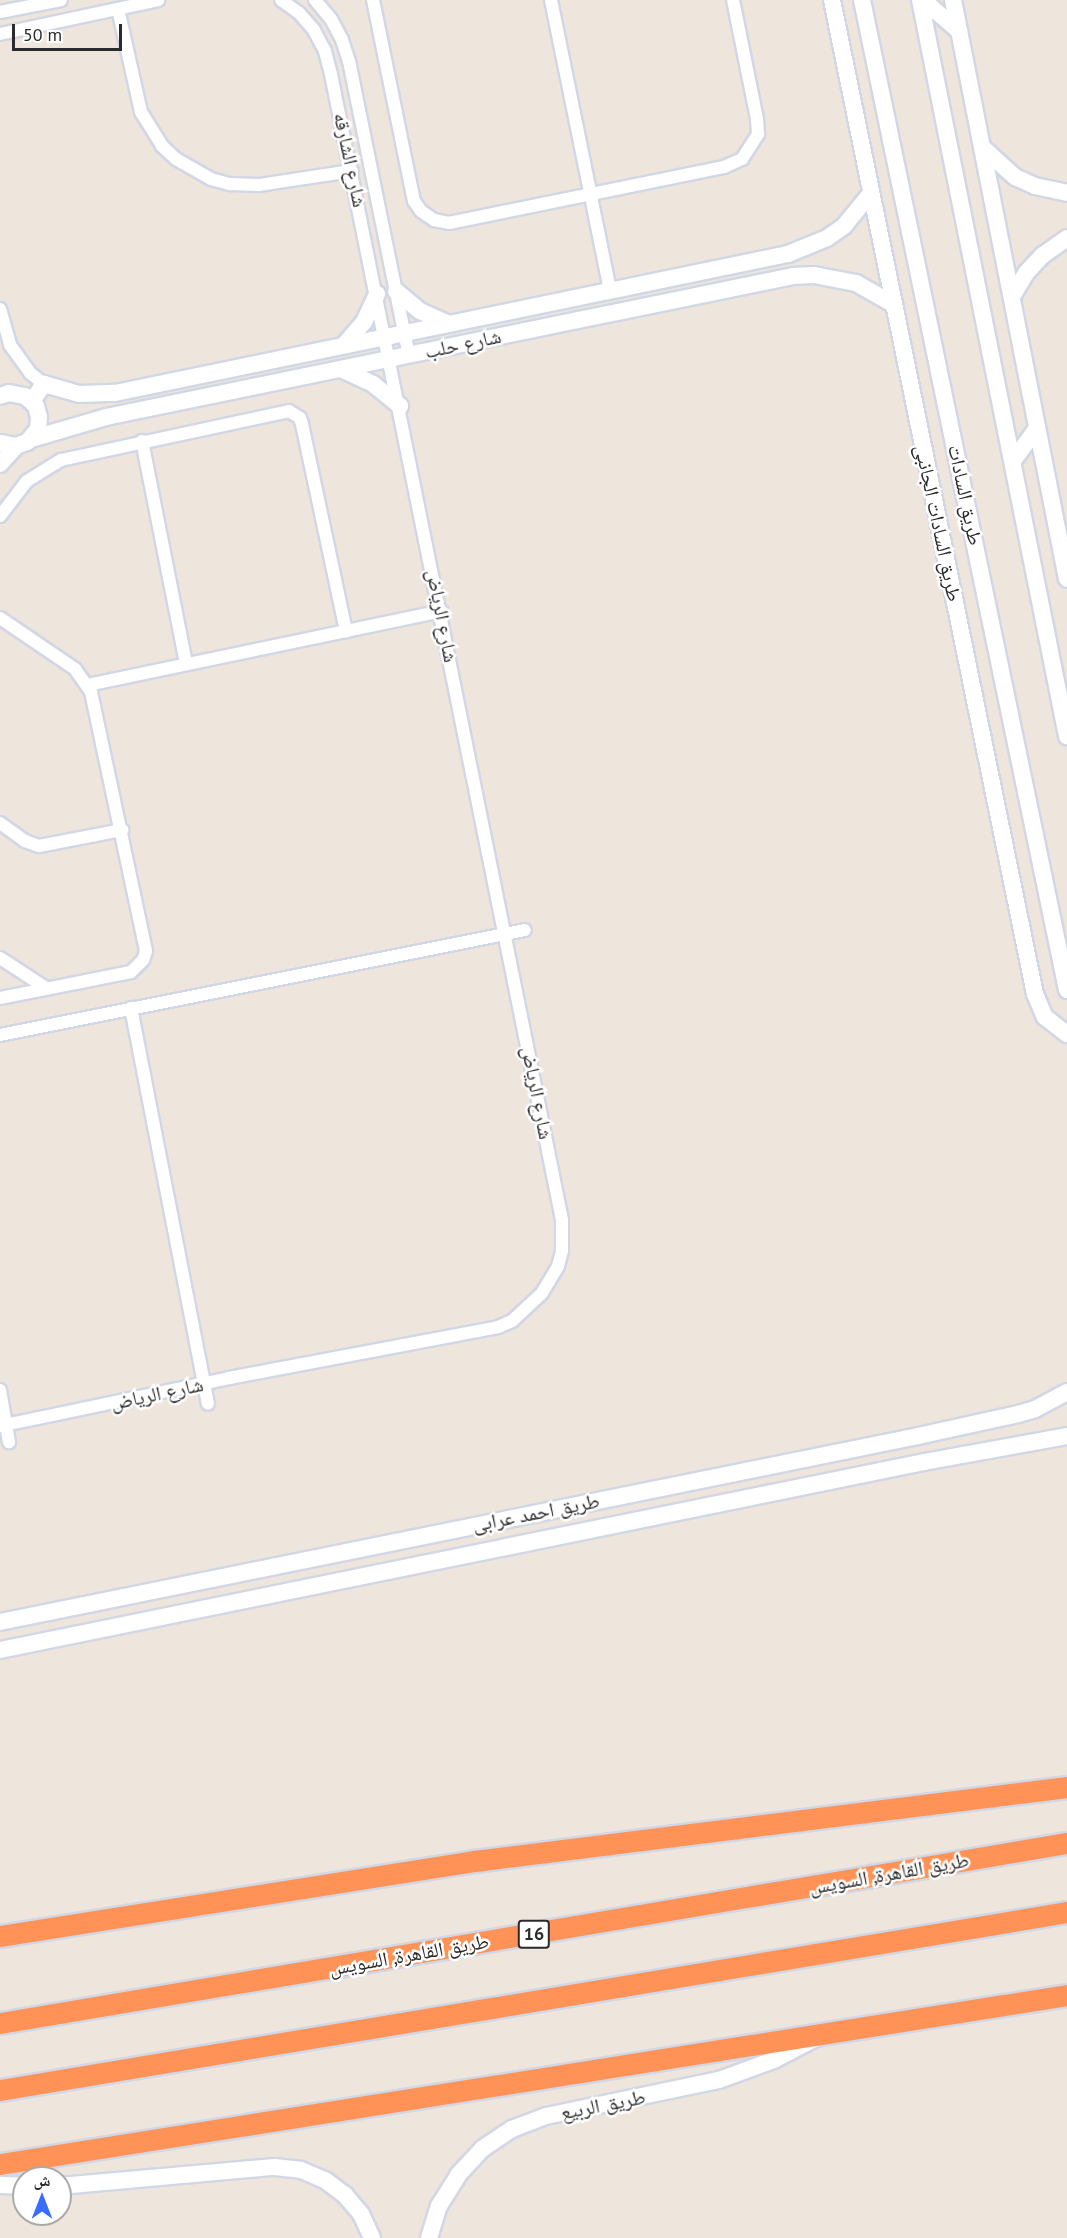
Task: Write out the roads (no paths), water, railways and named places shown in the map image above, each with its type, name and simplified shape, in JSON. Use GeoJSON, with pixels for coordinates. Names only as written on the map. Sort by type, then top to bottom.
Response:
{"type":"FeatureCollection","features":[{"type":"Feature","properties":{"kind":"highway"},"geometry":{"type":"LineString","coordinates":[[0,1936],[474,1861],[1061,1786]]}},
{"type":"Feature","properties":{"kind":"highway","name":"طريق القاهرة, السويس"},"geometry":{"type":"LineString","coordinates":[[0,2023],[1067,1843]]}},
{"type":"Feature","properties":{"kind":"highway"},"geometry":{"type":"LineString","coordinates":[[0,2090],[1067,1912]]}},
{"type":"Feature","properties":{"kind":"highway"},"geometry":{"type":"LineString","coordinates":[[0,2164],[1067,1995]]}},
{"type":"Feature","properties":{"kind":"street"},"geometry":{"type":"LineString","coordinates":[[0,12],[61,0]]}},
{"type":"Feature","properties":{"kind":"street"},"geometry":{"type":"LineString","coordinates":[[0,34],[158,0]]}},
{"type":"Feature","properties":{"kind":"street","name":"شارع الشارقه"},"geometry":{"type":"LineString","coordinates":[[281,0],[299,13],[314,30],[325,51],[386,336]]}},
{"type":"Feature","properties":{"kind":"street","name":"شارع الشارقه"},"geometry":{"type":"LineString","coordinates":[[315,0],[332,19],[349,62],[404,332]]}},
{"type":"Feature","properties":{"kind":"street"},"geometry":{"type":"LineString","coordinates":[[373,0],[414,201],[421,211],[434,220],[449,223],[724,167],[742,159],[758,134],[733,0]]}},
{"type":"Feature","properties":{"kind":"street"},"geometry":{"type":"LineString","coordinates":[[551,0],[610,290]]}},
{"type":"Feature","properties":{"kind":"street"},"geometry":{"type":"LineString","coordinates":[[834,8],[841,0]]}},
{"type":"Feature","properties":{"kind":"street","name":"طريق السادات"},"geometry":{"type":"LineString","coordinates":[[862,0],[1067,990]]}},
{"type":"Feature","properties":{"kind":"street"},"geometry":{"type":"LineString","coordinates":[[922,0],[959,31]]}},
{"type":"Feature","properties":{"kind":"street"},"geometry":{"type":"LineString","coordinates":[[922,0],[1067,736]]}},
{"type":"Feature","properties":{"kind":"street"},"geometry":{"type":"LineString","coordinates":[[952,0],[1013,295],[1067,579]]}},
{"type":"Feature","properties":{"kind":"street","name":"طريق السادات الجانبى"},"geometry":{"type":"LineString","coordinates":[[834,8],[1035,994],[1045,1017],[1067,1034]]}},
{"type":"Feature","properties":{"kind":"street"},"geometry":{"type":"LineString","coordinates":[[118,9],[141,112],[150,130],[176,159],[211,179],[230,184],[259,185],[352,171]]}},
{"type":"Feature","properties":{"kind":"street"},"geometry":{"type":"LineString","coordinates":[[982,147],[1015,177],[1035,186],[1067,193]]}},
{"type":"Feature","properties":{"kind":"street","name":"شارع حلب"},"geometry":{"type":"LineString","coordinates":[[44,384],[79,394],[109,394],[808,248],[844,226],[871,193]]}},
{"type":"Feature","properties":{"kind":"street"},"geometry":{"type":"LineString","coordinates":[[1013,295],[1026,273],[1043,255],[1067,238]]}},
{"type":"Feature","properties":{"kind":"street","name":"شارع حلب"},"geometry":{"type":"LineString","coordinates":[[16,443],[106,417],[793,276],[835,278],[875,292],[893,304]]}},
{"type":"Feature","properties":{"kind":"street"},"geometry":{"type":"LineString","coordinates":[[396,291],[420,311],[448,323]]}},
{"type":"Feature","properties":{"kind":"street"},"geometry":{"type":"LineString","coordinates":[[344,345],[364,322],[377,294]]}},
{"type":"Feature","properties":{"kind":"street"},"geometry":{"type":"LineString","coordinates":[[0,309],[4,329],[14,353],[30,373],[44,384],[32,401]]}},
{"type":"Feature","properties":{"kind":"street"},"geometry":{"type":"LineString","coordinates":[[404,332],[409,355]]}},
{"type":"Feature","properties":{"kind":"street","name":"شارع الرياض"},"geometry":{"type":"LineString","coordinates":[[3,1425],[498,1327],[524,1311],[551,1280],[562,1251],[562,1220],[386,336]]}},
{"type":"Feature","properties":{"kind":"street"},"geometry":{"type":"LineString","coordinates":[[341,369],[373,384],[400,406]]}},
{"type":"Feature","properties":{"kind":"street"},"geometry":{"type":"LineString","coordinates":[[0,396],[17,393],[32,401],[38,411],[39,423],[16,443],[0,464]]}},
{"type":"Feature","properties":{"kind":"street"},"geometry":{"type":"LineString","coordinates":[[0,516],[27,481],[43,469],[80,454],[283,411],[295,414],[302,424],[346,631]]}},
{"type":"Feature","properties":{"kind":"street"},"geometry":{"type":"LineString","coordinates":[[1013,461],[1037,428]]}},
{"type":"Feature","properties":{"kind":"street"},"geometry":{"type":"LineString","coordinates":[[142,441],[186,664]]}},
{"type":"Feature","properties":{"kind":"street"},"geometry":{"type":"LineString","coordinates":[[88,684],[441,611]]}},
{"type":"Feature","properties":{"kind":"street"},"geometry":{"type":"LineString","coordinates":[[0,618],[75,669],[88,684],[146,943],[143,960],[131,972],[0,998]]}},
{"type":"Feature","properties":{"kind":"street"},"geometry":{"type":"LineString","coordinates":[[0,823],[25,841],[39,846],[122,830]]}},
{"type":"Feature","properties":{"kind":"street"},"geometry":{"type":"LineString","coordinates":[[0,1035],[525,930]]}},
{"type":"Feature","properties":{"kind":"street"},"geometry":{"type":"LineString","coordinates":[[0,958],[46,988]]}},
{"type":"Feature","properties":{"kind":"street"},"geometry":{"type":"LineString","coordinates":[[131,1008],[208,1404]]}},
{"type":"Feature","properties":{"kind":"street"},"geometry":{"type":"LineString","coordinates":[[0,1390],[3,1425],[9,1442]]}},
{"type":"Feature","properties":{"kind":"street","name":"طريق احمد عرابى"},"geometry":{"type":"LineString","coordinates":[[0,1622],[918,1436],[1035,1409],[1067,1392]]}},
{"type":"Feature","properties":{"kind":"street"},"geometry":{"type":"LineString","coordinates":[[918,1436],[924,1462]]}},
{"type":"Feature","properties":{"kind":"street","name":"طريق احمد عرابى"},"geometry":{"type":"LineString","coordinates":[[0,1650],[924,1462],[1067,1436]]}},
{"type":"Feature","properties":{"kind":"street"},"geometry":{"type":"LineString","coordinates":[[123,1596],[130,1622]]}},
{"type":"Feature","properties":{"kind":"street","name":"طريق الربيع"},"geometry":{"type":"LineString","coordinates":[[429,2238],[439,2206],[458,2175],[482,2149],[512,2129],[546,2116],[719,2080],[774,2060],[825,2033]]}},
{"type":"Feature","properties":{"kind":"street"},"geometry":{"type":"LineString","coordinates":[[72,2185],[274,2167],[294,2169],[325,2180],[345,2194],[361,2214],[372,2238]]}}]}
